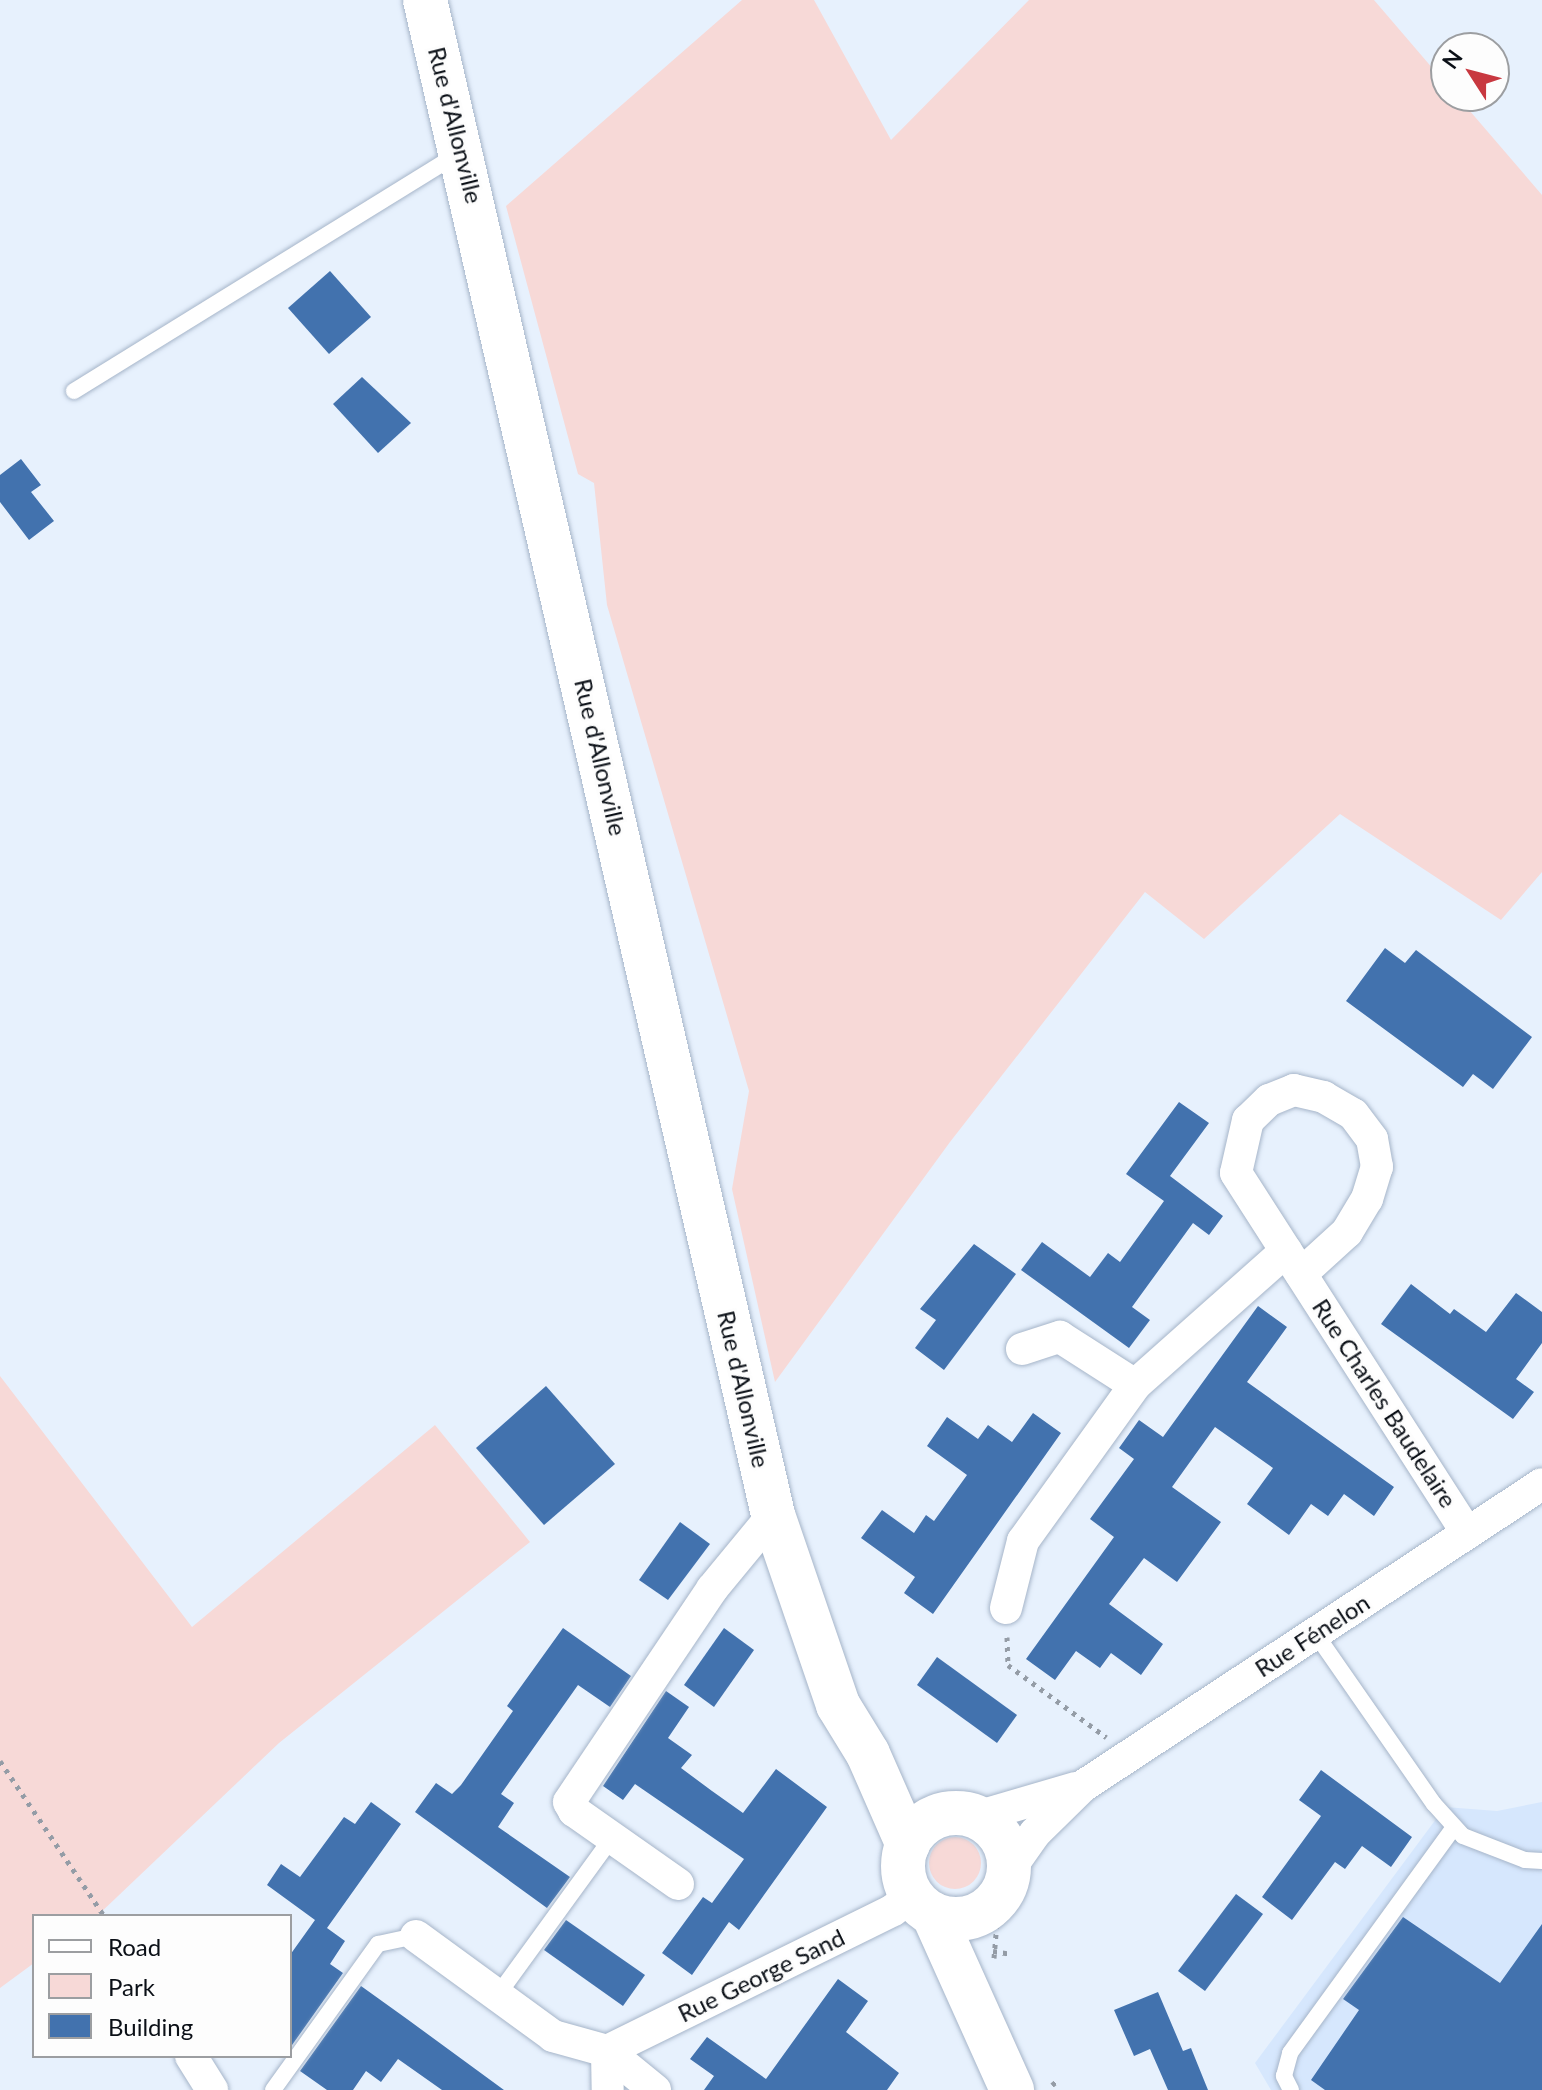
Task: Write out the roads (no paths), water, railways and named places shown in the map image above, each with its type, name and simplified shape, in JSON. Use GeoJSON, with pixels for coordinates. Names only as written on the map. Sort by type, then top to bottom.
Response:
{"type":"FeatureCollection","features":[{"type":"Feature","properties":{"kind":"main road","name":"Rue d'Allonville"},"geometry":{"type":"LineString","coordinates":[[425,0],[463,150],[773,1515],[810,1635],[838,1705],[868,1754],[908,1845]]}},
{"type":"Feature","properties":{"kind":"main road","name":"Rue d'Allonville"},"geometry":{"type":"LineString","coordinates":[[868,1754],[962,1815]]}},
{"type":"Feature","properties":{"kind":"main road"},"geometry":{"type":"LineString","coordinates":[[962,1815],[1001,1838],[1009,1870],[1006,1884],[989,1908],[983,1950],[987,2008],[1031,2080],[903,1871],[908,1845],[924,1824],[962,1815]]}},
{"type":"Feature","properties":{"kind":"main road"},"geometry":{"type":"LineString","coordinates":[[922,1905],[961,1919],[989,1908]]}},
{"type":"Feature","properties":{"kind":"street","name":"Rue Charles Baudelaire"},"geometry":{"type":"LineString","coordinates":[[1294,1263],[1347,1232],[1367,1199],[1377,1167],[1372,1139],[1353,1114],[1324,1097],[1294,1090],[1269,1100],[1248,1120],[1236,1173],[1467,1533]]}},
{"type":"Feature","properties":{"kind":"street"},"geometry":{"type":"LineString","coordinates":[[1006,1608],[1023,1541],[1135,1385],[1294,1263]]}},
{"type":"Feature","properties":{"kind":"street"},"geometry":{"type":"LineString","coordinates":[[1022,1349],[1060,1337],[1135,1385]]}},
{"type":"Feature","properties":{"kind":"street","name":"Rue Fénelon"},"geometry":{"type":"LineString","coordinates":[[1009,1870],[1035,1833],[1083,1786],[1542,1484]]}},
{"type":"Feature","properties":{"kind":"street"},"geometry":{"type":"LineString","coordinates":[[678,1884],[574,1811],[572,1793],[712,1589],[773,1515]]}},
{"type":"Feature","properties":{"kind":"street","name":"Rue Fénelon"},"geometry":{"type":"LineString","coordinates":[[962,1815],[1083,1786]]}},
{"type":"Feature","properties":{"kind":"street","name":"Rue George Sand"},"geometry":{"type":"LineString","coordinates":[[607,2051],[893,1910],[922,1905]]}},
{"type":"Feature","properties":{"kind":"street"},"geometry":{"type":"LineString","coordinates":[[416,1936],[553,2036],[607,2051],[655,2090]]}},
{"type":"Feature","properties":{"kind":"street"},"geometry":{"type":"LineString","coordinates":[[607,2051],[608,2090]]}},
{"type":"Feature","properties":{"kind":"street"},"geometry":{"type":"LineString","coordinates":[[192,2058],[212,2090]]}},
{"type":"Feature","properties":{"kind":"lane"},"geometry":{"type":"LineString","coordinates":[[74,391],[463,150]]}},
{"type":"Feature","properties":{"kind":"lane"},"geometry":{"type":"LineString","coordinates":[[1315,1633],[1454,1827],[1463,1836],[1525,1860],[1542,1861]]}},
{"type":"Feature","properties":{"kind":"lane"},"geometry":{"type":"LineString","coordinates":[[1291,2090],[1284,2076],[1290,2053],[1454,1827]]}},
{"type":"Feature","properties":{"kind":"lane"},"geometry":{"type":"LineString","coordinates":[[497,1996],[612,1838]]}},
{"type":"Feature","properties":{"kind":"lane"},"geometry":{"type":"LineString","coordinates":[[273,2090],[378,1944],[416,1936]]}}]}
